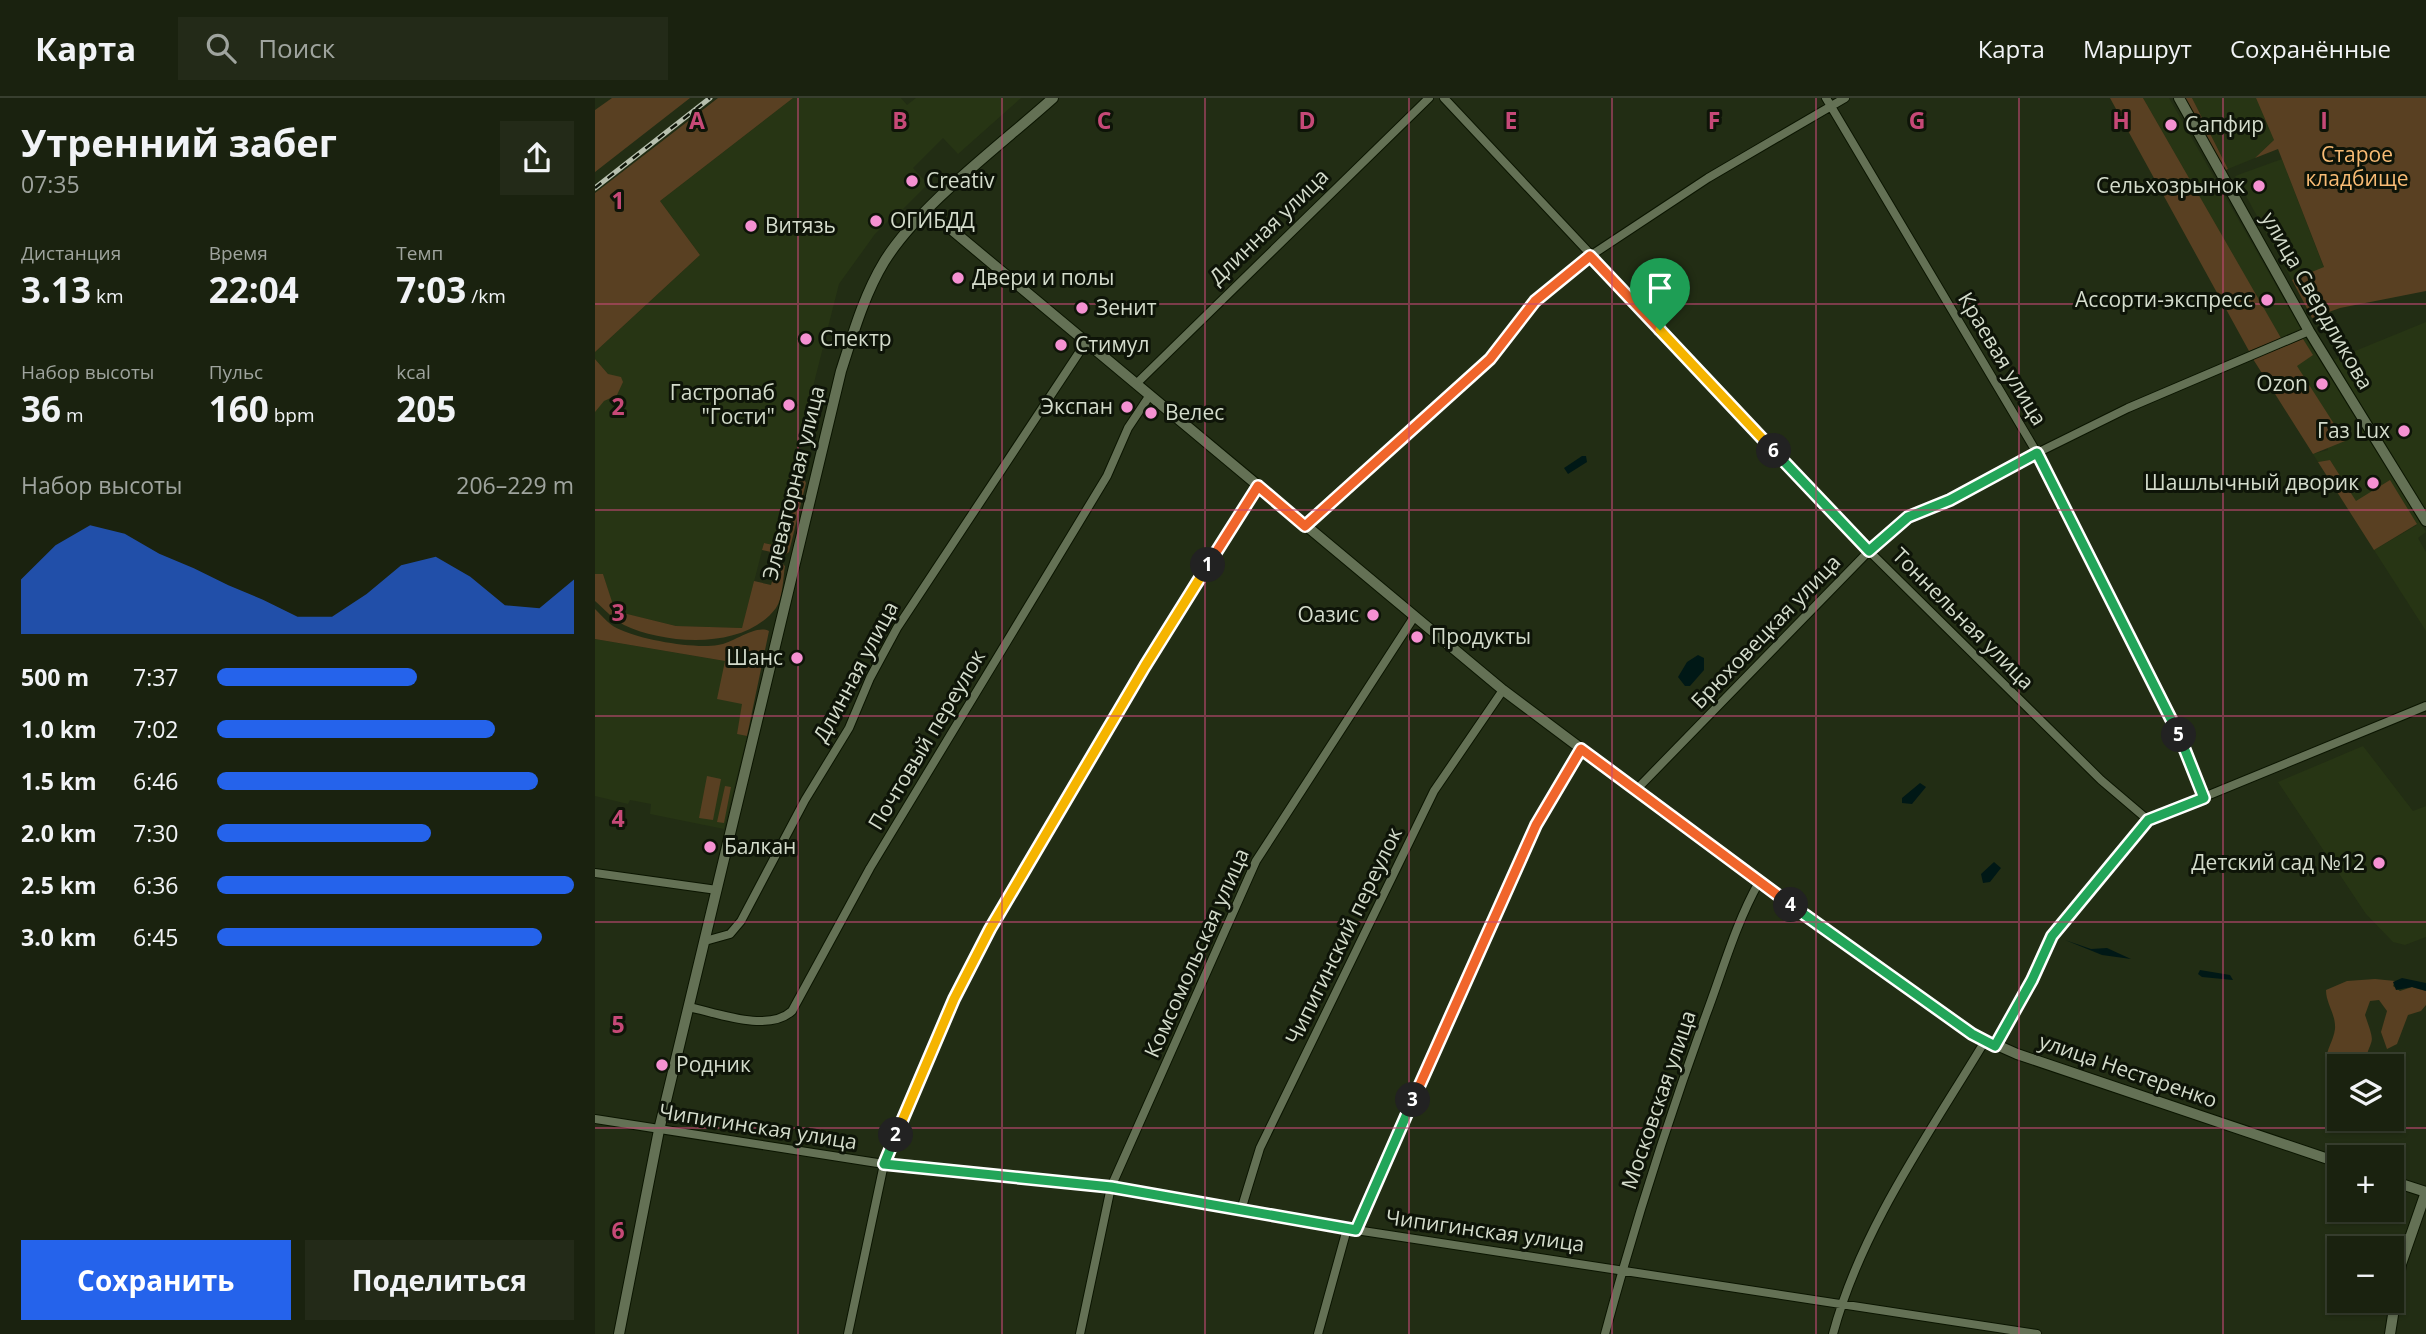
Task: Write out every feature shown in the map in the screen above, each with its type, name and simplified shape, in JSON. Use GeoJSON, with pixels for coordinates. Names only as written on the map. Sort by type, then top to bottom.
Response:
{"type":"FeatureCollection","features":[{"type":"Feature","properties":{"kind":"street","name":"Элеваторная улица"},"geometry":{"type":"LineString","coordinates":[[704,945],[841,371],[876,277],[896,245],[928,210],[1053,98]]}},
{"type":"Feature","properties":{"kind":"street","name":"Длинная улица"},"geometry":{"type":"LineString","coordinates":[[1136,384],[1429,98]]}},
{"type":"Feature","properties":{"kind":"street","name":"Тоннельная улица"},"geometry":{"type":"LineString","coordinates":[[1444,98],[1869,551],[2101,780],[2148,820]]}},
{"type":"Feature","properties":{"kind":"street"},"geometry":{"type":"LineString","coordinates":[[1305,526],[1490,359],[1535,301],[1590,256],[1829,102],[1845,98]]}},
{"type":"Feature","properties":{"kind":"street","name":"улица Свердликова"},"geometry":{"type":"LineString","coordinates":[[2179,98],[2309,331],[2426,521]]}},
{"type":"Feature","properties":{"kind":"street","name":"Краевая улица"},"geometry":{"type":"LineString","coordinates":[[1829,102],[2037,453],[2183,742],[2204,798]]}},
{"type":"Feature","properties":{"kind":"street","name":"улица Нестеренко"},"geometry":{"type":"LineString","coordinates":[[928,210],[1503,690],[1759,882],[1990,1043],[2327,1159]]}},
{"type":"Feature","properties":{"kind":"street","name":"Брюховецкая улица"},"geometry":{"type":"LineString","coordinates":[[1636,790],[1869,551],[1908,517],[1950,500],[2128,408],[2309,331]]}},
{"type":"Feature","properties":{"kind":"street","name":"Длинная улица"},"geometry":{"type":"LineString","coordinates":[[704,945],[730,934],[741,921],[805,800],[849,729],[870,678],[897,628],[1086,342]]}},
{"type":"Feature","properties":{"kind":"street","name":"Почтовый переулок"},"geometry":{"type":"LineString","coordinates":[[689,1007],[758,1020],[779,1020],[792,1011],[870,868],[1107,476],[1128,428],[1150,395]]}},
{"type":"Feature","properties":{"kind":"street"},"geometry":{"type":"LineString","coordinates":[[848,1334],[884,1164],[954,999],[990,929],[1145,666],[1258,486]]}},
{"type":"Feature","properties":{"kind":"street","name":"Комсомольская улица"},"geometry":{"type":"LineString","coordinates":[[1080,1334],[1111,1187],[1256,861],[1414,617]]}},
{"type":"Feature","properties":{"kind":"street","name":"Чипигинский переулок"},"geometry":{"type":"LineString","coordinates":[[1241,1210],[1260,1148],[1434,791],[1503,690]]}},
{"type":"Feature","properties":{"kind":"street"},"geometry":{"type":"LineString","coordinates":[[1833,1334],[1840,1306],[1891,1200],[2032,980],[2052,936],[2148,820],[2426,706]]}},
{"type":"Feature","properties":{"kind":"street"},"geometry":{"type":"LineString","coordinates":[[1318,1334],[1352,1229],[1536,825],[1581,749]]}},
{"type":"Feature","properties":{"kind":"street"},"geometry":{"type":"LineString","coordinates":[[595,873],[717,890]]}},
{"type":"Feature","properties":{"kind":"street","name":"Московская улица"},"geometry":{"type":"LineString","coordinates":[[1605,1334],[1622,1269],[1674,1103],[1739,919],[1759,882]]}},
{"type":"Feature","properties":{"kind":"street"},"geometry":{"type":"LineString","coordinates":[[619,1334],[659,1130],[704,945]]}},
{"type":"Feature","properties":{"kind":"street","name":"Чипигинская улица"},"geometry":{"type":"LineString","coordinates":[[595,1119],[884,1164],[1111,1187],[1352,1229],[1622,1269],[1840,1306],[2037,1334]]}},
{"type":"Feature","properties":{"kind":"street"},"geometry":{"type":"LineString","coordinates":[[2390,1334],[2401,1264],[2426,1192],[2404,1185]]}},
{"type":"Feature","properties":{"kind":"shaded area"},"geometry":{"type":"Polygon","coordinates":[[[793,98],[901,98],[907,105],[916,98],[1021,98],[958,154],[943,138],[913,168],[928,184],[896,216],[895,221],[891,218],[875,234],[839,284],[773,545],[764,543],[742,628],[676,626],[614,611],[603,574],[595,574],[595,390],[608,374],[595,359],[595,352],[700,255],[660,201],[793,98]]]}},
{"type":"Feature","properties":{"kind":"shaded area"},"geometry":{"type":"Polygon","coordinates":[[[2143,98],[2169,98],[2306,338],[2426,532],[2418,538],[2426,552],[2426,631],[2374,550],[2417,525],[2356,502],[2330,460],[2318,462],[2313,454],[2328,450],[2296,365],[2143,98]]]}},
{"type":"Feature","properties":{"kind":"shaded area"},"geometry":{"type":"Polygon","coordinates":[[[2192,98],[2256,98],[2274,140],[2255,158],[2228,169],[2192,98]]]}},
{"type":"Feature","properties":{"kind":"shaded area"},"geometry":{"type":"Polygon","coordinates":[[[2282,159],[2324,268],[2292,280],[2235,176],[2282,159]]]}},
{"type":"Feature","properties":{"kind":"shaded area"},"geometry":{"type":"Polygon","coordinates":[[[2426,322],[2426,512],[2333,360],[2426,322]]]}},
{"type":"Feature","properties":{"kind":"shaded area"},"geometry":{"type":"Polygon","coordinates":[[[595,639],[725,661],[743,704],[737,734],[747,736],[724,829],[650,814],[651,804],[630,800],[628,804],[595,796],[595,639]]]}},
{"type":"Feature","properties":{"kind":"shaded area","name":"Детский сад №12"},"geometry":{"type":"Polygon","coordinates":[[[2363,746],[2413,811],[2426,806],[2426,937],[2405,945],[2393,942],[2366,914],[2278,782],[2363,746]]]}},
{"type":"Feature","properties":{"kind":"green space"},"geometry":{"type":"Polygon","coordinates":[[[612,98],[690,98],[595,172],[595,110],[612,98]]]}},
{"type":"Feature","properties":{"kind":"green space"},"geometry":{"type":"Polygon","coordinates":[[[718,98],[793,98],[660,201],[700,255],[595,352],[595,193],[718,98]]]}},
{"type":"Feature","properties":{"kind":"green space"},"geometry":{"type":"Polygon","coordinates":[[[2110,98],[2143,98],[2281,338],[2249,351],[2110,98]]]}},
{"type":"Feature","properties":{"kind":"green space"},"geometry":{"type":"Polygon","coordinates":[[[2183,98],[2192,98],[2228,169],[2224,171],[2183,98]]]}},
{"type":"Feature","properties":{"kind":"green space","name":"Старое кладбище"},"geometry":{"type":"Polygon","coordinates":[[[2256,98],[2426,98],[2426,291],[2340,308],[2312,318],[2292,280],[2324,267],[2278,149],[2255,158],[2274,140],[2256,98]]]}},
{"type":"Feature","properties":{"kind":"green space"},"geometry":{"type":"Polygon","coordinates":[[[2303,339],[2313,355],[2297,366],[2345,441],[2313,454],[2253,359],[2303,339]]]}},
{"type":"Feature","properties":{"kind":"green space"},"geometry":{"type":"Polygon","coordinates":[[[595,359],[608,374],[621,377],[623,382],[617,395],[604,401],[595,412],[595,359]]]}},
{"type":"Feature","properties":{"kind":"green space"},"geometry":{"type":"Polygon","coordinates":[[[2330,460],[2356,501],[2390,480],[2417,524],[2374,550],[2318,462],[2330,460]]]}},
{"type":"Feature","properties":{"kind":"green space"},"geometry":{"type":"Polygon","coordinates":[[[791,472],[802,474],[806,483],[789,552],[785,555],[762,550],[764,543],[773,545],[791,472]]]}},
{"type":"Feature","properties":{"kind":"green space"},"geometry":{"type":"Polygon","coordinates":[[[778,560],[785,566],[776,608],[762,622],[725,637],[682,639],[641,632],[620,623],[595,601],[595,574],[603,574],[615,611],[676,626],[742,628],[754,581],[771,585],[778,560]]]}},
{"type":"Feature","properties":{"kind":"green space"},"geometry":{"type":"Polygon","coordinates":[[[595,609],[610,624],[621,630],[683,645],[718,645],[758,630],[769,631],[747,736],[737,734],[742,704],[717,699],[725,661],[595,639],[595,609]]]}},
{"type":"Feature","properties":{"kind":"green space"},"geometry":{"type":"Polygon","coordinates":[[[707,776],[721,779],[713,820],[699,818],[707,776]]]}},
{"type":"Feature","properties":{"kind":"green space"},"geometry":{"type":"Polygon","coordinates":[[[725,786],[731,787],[724,823],[717,822],[725,786]]]}},
{"type":"Feature","properties":{"kind":"green space"},"geometry":{"type":"Polygon","coordinates":[[[2347,981],[2395,981],[2393,986],[2400,991],[2412,987],[2426,991],[2426,1005],[2421,1011],[2408,1015],[2397,1044],[2387,1049],[2381,1032],[2387,1011],[2379,1000],[2370,1001],[2365,1015],[2372,1041],[2368,1054],[2327,1054],[2335,1024],[2326,990],[2347,981]]]}},
{"type":"Feature","properties":{"kind":"water"},"geometry":{"type":"Polygon","coordinates":[[[1586,456],[1587,462],[1568,474],[1564,468],[1586,456]]]}},
{"type":"Feature","properties":{"kind":"water"},"geometry":{"type":"Polygon","coordinates":[[[1698,655],[1704,658],[1704,670],[1690,686],[1685,686],[1678,677],[1687,662],[1698,655]]]}},
{"type":"Feature","properties":{"kind":"water"},"geometry":{"type":"Polygon","coordinates":[[[1920,783],[1926,787],[1912,804],[1902,803],[1902,798],[1920,783]]]}},
{"type":"Feature","properties":{"kind":"water"},"geometry":{"type":"Polygon","coordinates":[[[1994,862],[2001,868],[1990,882],[1983,883],[1981,874],[1994,862]]]}},
{"type":"Feature","properties":{"kind":"water"},"geometry":{"type":"Polygon","coordinates":[[[2065,940],[2091,949],[2107,948],[2131,959],[2102,955],[2065,940]]]}},
{"type":"Feature","properties":{"kind":"water"},"geometry":{"type":"Polygon","coordinates":[[[2200,970],[2230,975],[2233,980],[2202,977],[2198,974],[2200,970]]]}},
{"type":"Feature","properties":{"kind":"water"},"geometry":{"type":"Polygon","coordinates":[[[2402,978],[2426,983],[2426,991],[2412,987],[2396,990],[2393,982],[2402,978]]]}},
{"type":"Feature","properties":{"kind":"railway"},"geometry":{"type":"LineString","coordinates":[[595,188],[710,98]]}},
{"type":"Feature","properties":{"kind":"place","name":"Сапфир"},"geometry":{"type":"Point","coordinates":[2171,125]}},
{"type":"Feature","properties":{"kind":"place","name":"Creativ"},"geometry":{"type":"Point","coordinates":[912,181]}},
{"type":"Feature","properties":{"kind":"place","name":"Сельхозрынок"},"geometry":{"type":"Point","coordinates":[2259,186]}},
{"type":"Feature","properties":{"kind":"place","name":"ОГИБДД"},"geometry":{"type":"Point","coordinates":[876,221]}},
{"type":"Feature","properties":{"kind":"place","name":"Витязь"},"geometry":{"type":"Point","coordinates":[751,226]}},
{"type":"Feature","properties":{"kind":"place","name":"Двери и полы"},"geometry":{"type":"Point","coordinates":[958,278]}},
{"type":"Feature","properties":{"kind":"place","name":"Ассорти-экспресс"},"geometry":{"type":"Point","coordinates":[2267,300]}},
{"type":"Feature","properties":{"kind":"place","name":"Зенит"},"geometry":{"type":"Point","coordinates":[1082,308]}},
{"type":"Feature","properties":{"kind":"place","name":"Спектр"},"geometry":{"type":"Point","coordinates":[806,339]}},
{"type":"Feature","properties":{"kind":"place","name":"Стимул"},"geometry":{"type":"Point","coordinates":[1061,345]}},
{"type":"Feature","properties":{"kind":"place","name":"Ozon"},"geometry":{"type":"Point","coordinates":[2322,384]}},
{"type":"Feature","properties":{"kind":"place","name":"Гастропаб \"Гости\""},"geometry":{"type":"Point","coordinates":[789,405]}},
{"type":"Feature","properties":{"kind":"place","name":"Экспан"},"geometry":{"type":"Point","coordinates":[1127,407]}},
{"type":"Feature","properties":{"kind":"place","name":"Велес"},"geometry":{"type":"Point","coordinates":[1151,413]}},
{"type":"Feature","properties":{"kind":"place","name":"Газ Lux"},"geometry":{"type":"Point","coordinates":[2404,431]}},
{"type":"Feature","properties":{"kind":"place","name":"Шашлычный дворик"},"geometry":{"type":"Point","coordinates":[2373,483]}},
{"type":"Feature","properties":{"kind":"place","name":"Оазис"},"geometry":{"type":"Point","coordinates":[1373,615]}},
{"type":"Feature","properties":{"kind":"place","name":"Продукты"},"geometry":{"type":"Point","coordinates":[1417,637]}},
{"type":"Feature","properties":{"kind":"place","name":"Шанс"},"geometry":{"type":"Point","coordinates":[797,658]}},
{"type":"Feature","properties":{"kind":"place","name":"Балкан"},"geometry":{"type":"Point","coordinates":[710,847]}},
{"type":"Feature","properties":{"kind":"place","name":"Детский сад №12"},"geometry":{"type":"Point","coordinates":[2379,863]}},
{"type":"Feature","properties":{"kind":"place","name":"Родник"},"geometry":{"type":"Point","coordinates":[662,1065]}},
{"type":"Feature","properties":{"kind":"route"},"geometry":{"type":"LineString","coordinates":[[1590,256],[1660,330],[1869,551],[1908,517],[1950,500],[2037,453],[2189,755],[2204,798],[2148,820],[2052,936],[2032,980],[1995,1046],[1972,1034],[1759,882],[1581,749],[1536,825],[1356,1230],[1111,1187],[884,1164],[954,999],[990,929],[1145,666],[1258,486],[1305,526],[1490,359],[1535,301],[1590,256]]}}]}
